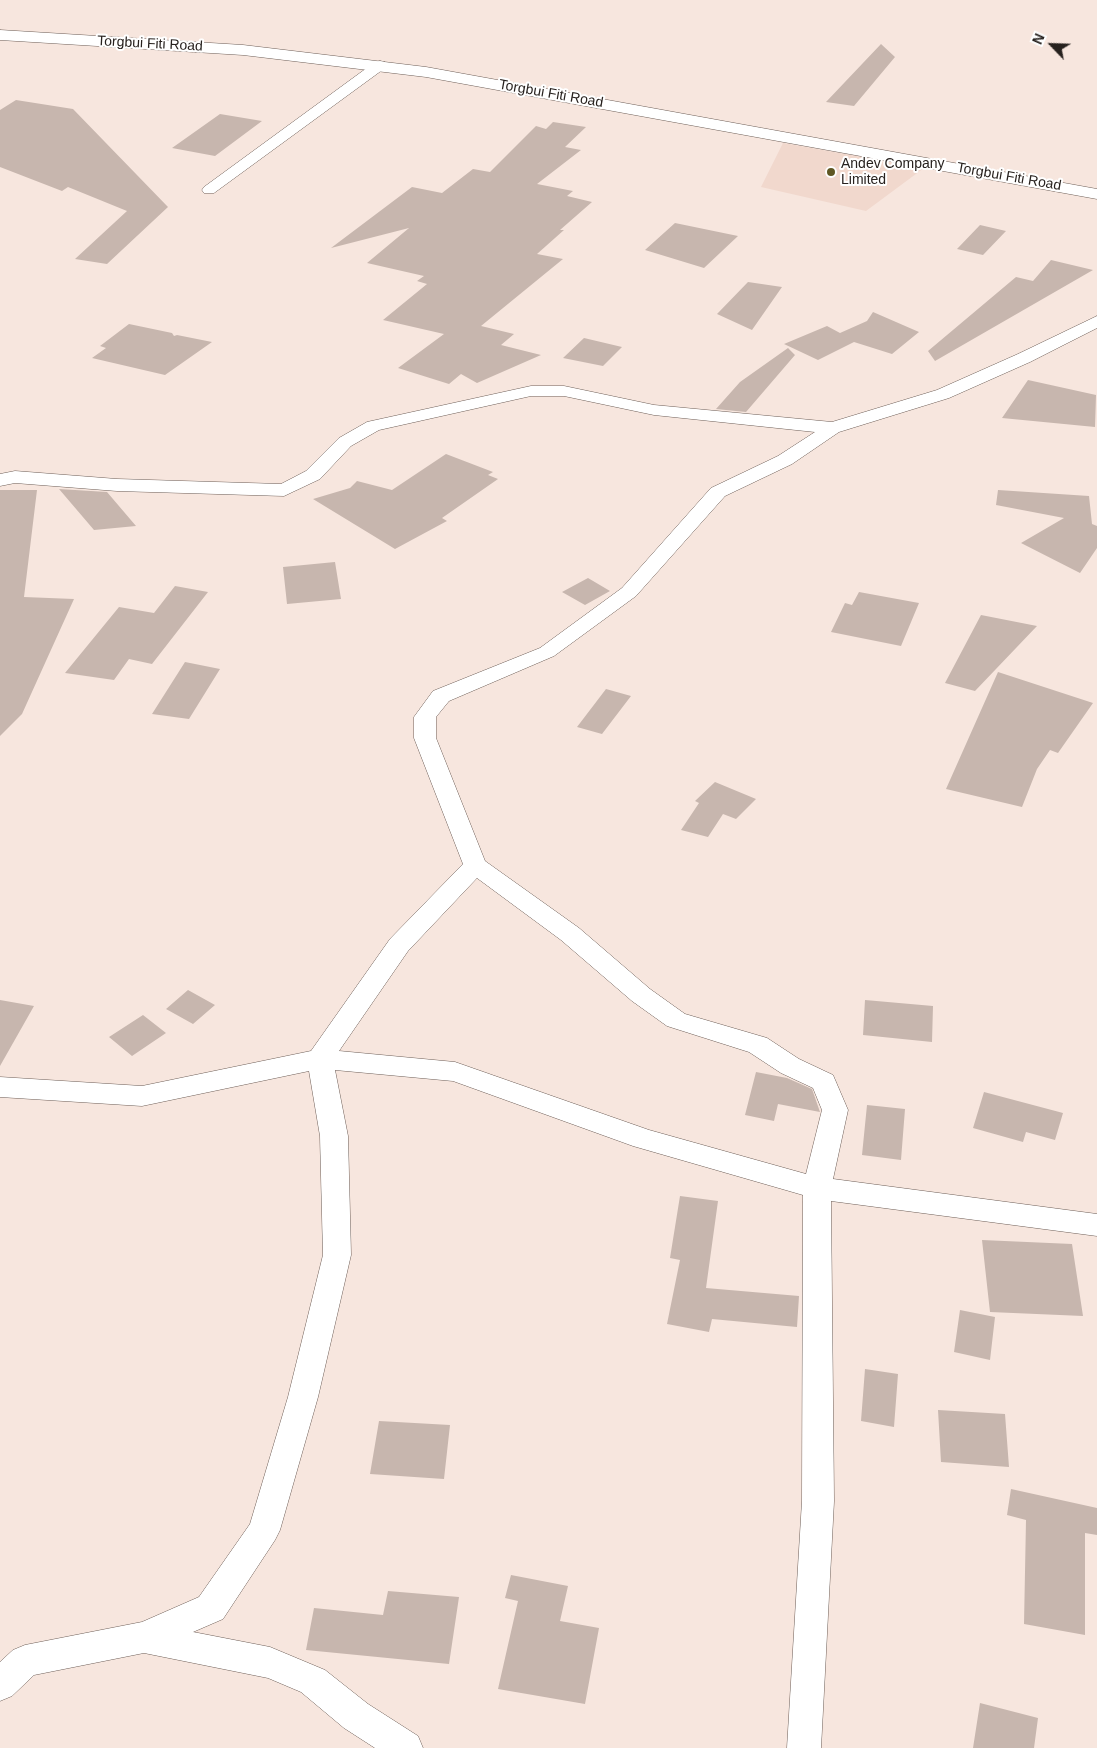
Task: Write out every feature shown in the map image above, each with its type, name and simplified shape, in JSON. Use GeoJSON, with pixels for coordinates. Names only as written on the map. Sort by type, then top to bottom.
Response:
{"type":"FeatureCollection","features":[{"type":"Feature","properties":{"kind":"street","name":"Torgbui Fiti Road"},"geometry":{"type":"LineString","coordinates":[[0,35],[243,50],[380,65],[682,117],[1097,194]]}},
{"type":"Feature","properties":{"kind":"street"},"geometry":{"type":"LineString","coordinates":[[209,190],[380,65]]}},
{"type":"Feature","properties":{"kind":"street"},"geometry":{"type":"LineString","coordinates":[[804,1748],[818,1501],[817,1188],[835,1110],[824,1082],[790,1066],[758,1045],[676,1020],[642,995],[570,934],[474,865],[425,738],[425,717],[441,696],[547,652],[629,592],[718,492],[785,460],[833,428],[943,394],[1024,358],[1097,321]]}},
{"type":"Feature","properties":{"kind":"street"},"geometry":{"type":"LineString","coordinates":[[0,480],[15,477],[117,485],[284,490],[313,475],[345,442],[374,426],[531,391],[564,391],[654,410],[833,428]]}},
{"type":"Feature","properties":{"kind":"street"},"geometry":{"type":"LineString","coordinates":[[0,1685],[25,1661],[144,1637],[211,1608],[264,1530],[303,1397],[337,1255],[334,1136],[320,1059],[399,945],[474,865]]}},
{"type":"Feature","properties":{"kind":"street"},"geometry":{"type":"LineString","coordinates":[[0,1086],[142,1096],[320,1059],[455,1072],[643,1139],[817,1188],[1097,1225]]}},
{"type":"Feature","properties":{"kind":"street"},"geometry":{"type":"LineString","coordinates":[[144,1637],[270,1663],[313,1681],[356,1716],[406,1748]]}},
{"type":"Feature","properties":{"kind":"shaded area"},"geometry":{"type":"Polygon","coordinates":[[[783,143],[924,168],[866,211],[761,187],[783,143]]]}},
{"type":"Feature","properties":{"kind":"building"},"geometry":{"type":"Polygon","coordinates":[[[881,44],[895,57],[854,106],[826,102],[881,44]]]}},
{"type":"Feature","properties":{"kind":"building"},"geometry":{"type":"Polygon","coordinates":[[[16,100],[73,109],[168,207],[107,264],[75,259],[127,211],[68,187],[62,191],[0,167],[0,110],[16,100]]]}},
{"type":"Feature","properties":{"kind":"building"},"geometry":{"type":"Polygon","coordinates":[[[220,114],[262,121],[215,156],[172,148],[220,114]]]}},
{"type":"Feature","properties":{"kind":"building"},"geometry":{"type":"Polygon","coordinates":[[[553,122],[586,127],[565,147],[581,150],[537,184],[573,191],[567,196],[592,202],[560,230],[564,230],[537,254],[563,259],[481,326],[514,334],[501,345],[541,355],[477,383],[461,374],[449,384],[398,368],[444,334],[383,320],[427,284],[417,281],[424,276],[367,263],[409,228],[331,248],[412,187],[442,193],[473,169],[490,172],[536,126],[546,129],[553,122]]]}},
{"type":"Feature","properties":{"kind":"building"},"geometry":{"type":"Polygon","coordinates":[[[675,223],[738,236],[704,268],[645,250],[675,223]]]}},
{"type":"Feature","properties":{"kind":"building"},"geometry":{"type":"Polygon","coordinates":[[[980,225],[1006,231],[983,255],[957,249],[980,225]]]}},
{"type":"Feature","properties":{"kind":"building"},"geometry":{"type":"Polygon","coordinates":[[[1051,260],[1093,270],[935,361],[928,351],[1016,277],[1033,281],[1051,260]]]}},
{"type":"Feature","properties":{"kind":"building"},"geometry":{"type":"Polygon","coordinates":[[[748,282],[782,287],[752,330],[717,314],[748,282]]]}},
{"type":"Feature","properties":{"kind":"building"},"geometry":{"type":"Polygon","coordinates":[[[873,312],[919,332],[892,354],[854,342],[818,360],[784,344],[827,326],[840,333],[867,321],[873,312]]]}},
{"type":"Feature","properties":{"kind":"building"},"geometry":{"type":"Polygon","coordinates":[[[129,324],[172,333],[174,336],[212,342],[165,375],[92,358],[106,348],[100,346],[129,324]]]}},
{"type":"Feature","properties":{"kind":"building"},"geometry":{"type":"Polygon","coordinates":[[[584,338],[622,347],[603,366],[563,358],[584,338]]]}},
{"type":"Feature","properties":{"kind":"building"},"geometry":{"type":"Polygon","coordinates":[[[788,348],[795,355],[746,412],[716,409],[740,382],[788,348]]]}},
{"type":"Feature","properties":{"kind":"building"},"geometry":{"type":"Polygon","coordinates":[[[1028,380],[1096,395],[1095,427],[1002,418],[1028,380]]]}},
{"type":"Feature","properties":{"kind":"building"},"geometry":{"type":"Polygon","coordinates":[[[446,454],[493,472],[488,475],[498,479],[442,518],[447,521],[395,549],[313,499],[350,488],[357,481],[392,490],[446,454]]]}},
{"type":"Feature","properties":{"kind":"building"},"geometry":{"type":"Polygon","coordinates":[[[59,489],[107,492],[136,526],[94,530],[59,489]]]}},
{"type":"Feature","properties":{"kind":"building"},"geometry":{"type":"Polygon","coordinates":[[[0,490],[37,490],[24,597],[74,599],[22,714],[0,736],[0,490]]]}},
{"type":"Feature","properties":{"kind":"building"},"geometry":{"type":"Polygon","coordinates":[[[998,490],[1089,496],[1092,524],[1097,526],[1097,548],[1080,573],[1021,543],[1064,518],[996,505],[998,490]]]}},
{"type":"Feature","properties":{"kind":"building"},"geometry":{"type":"Polygon","coordinates":[[[335,562],[341,599],[287,604],[283,567],[335,562]]]}},
{"type":"Feature","properties":{"kind":"building"},"geometry":{"type":"Polygon","coordinates":[[[588,578],[610,591],[585,605],[562,592],[588,578]]]}},
{"type":"Feature","properties":{"kind":"building"},"geometry":{"type":"Polygon","coordinates":[[[175,586],[208,592],[152,664],[129,659],[114,680],[65,673],[119,607],[154,613],[175,586]]]}},
{"type":"Feature","properties":{"kind":"building"},"geometry":{"type":"Polygon","coordinates":[[[859,592],[919,603],[901,646],[831,632],[845,603],[852,605],[859,592]]]}},
{"type":"Feature","properties":{"kind":"building"},"geometry":{"type":"Polygon","coordinates":[[[981,615],[1037,626],[975,691],[945,683],[981,615]]]}},
{"type":"Feature","properties":{"kind":"building"},"geometry":{"type":"Polygon","coordinates":[[[185,662],[220,669],[189,719],[152,714],[185,662]]]}},
{"type":"Feature","properties":{"kind":"building"},"geometry":{"type":"Polygon","coordinates":[[[998,672],[1093,703],[1058,753],[1050,750],[1037,769],[1022,807],[946,789],[998,672]]]}},
{"type":"Feature","properties":{"kind":"building"},"geometry":{"type":"Polygon","coordinates":[[[606,689],[631,696],[602,734],[577,727],[606,689]]]}},
{"type":"Feature","properties":{"kind":"building"},"geometry":{"type":"Polygon","coordinates":[[[715,782],[756,799],[736,819],[723,814],[708,837],[681,830],[699,803],[695,801],[715,782]]]}},
{"type":"Feature","properties":{"kind":"building"},"geometry":{"type":"Polygon","coordinates":[[[188,990],[215,1005],[193,1024],[166,1009],[188,990]]]}},
{"type":"Feature","properties":{"kind":"building"},"geometry":{"type":"Polygon","coordinates":[[[0,1000],[34,1006],[0,1066],[0,1000]]]}},
{"type":"Feature","properties":{"kind":"building"},"geometry":{"type":"Polygon","coordinates":[[[865,1000],[933,1006],[932,1042],[863,1035],[865,1000]]]}},
{"type":"Feature","properties":{"kind":"building"},"geometry":{"type":"Polygon","coordinates":[[[143,1015],[166,1033],[132,1056],[109,1037],[143,1015]]]}},
{"type":"Feature","properties":{"kind":"building"},"geometry":{"type":"Polygon","coordinates":[[[756,1072],[787,1078],[812,1089],[820,1112],[778,1104],[774,1121],[745,1115],[756,1072]]]}},
{"type":"Feature","properties":{"kind":"building"},"geometry":{"type":"Polygon","coordinates":[[[984,1092],[1063,1113],[1055,1140],[1026,1132],[1023,1142],[973,1128],[984,1092]]]}},
{"type":"Feature","properties":{"kind":"building"},"geometry":{"type":"Polygon","coordinates":[[[867,1105],[905,1109],[901,1160],[862,1155],[867,1105]]]}},
{"type":"Feature","properties":{"kind":"building"},"geometry":{"type":"Polygon","coordinates":[[[680,1196],[718,1201],[706,1288],[799,1296],[797,1327],[712,1319],[709,1332],[667,1324],[680,1260],[670,1258],[680,1196]]]}},
{"type":"Feature","properties":{"kind":"building"},"geometry":{"type":"Polygon","coordinates":[[[982,1240],[1072,1244],[1083,1316],[990,1312],[982,1240]]]}},
{"type":"Feature","properties":{"kind":"building"},"geometry":{"type":"Polygon","coordinates":[[[960,1310],[995,1317],[990,1360],[954,1352],[960,1310]]]}},
{"type":"Feature","properties":{"kind":"building"},"geometry":{"type":"Polygon","coordinates":[[[865,1369],[898,1374],[894,1427],[861,1421],[865,1369]]]}},
{"type":"Feature","properties":{"kind":"building"},"geometry":{"type":"Polygon","coordinates":[[[938,1410],[1005,1414],[1009,1467],[941,1462],[938,1410]]]}},
{"type":"Feature","properties":{"kind":"building"},"geometry":{"type":"Polygon","coordinates":[[[379,1421],[450,1425],[444,1479],[370,1474],[379,1421]]]}},
{"type":"Feature","properties":{"kind":"building"},"geometry":{"type":"Polygon","coordinates":[[[1011,1489],[1097,1508],[1097,1535],[1085,1533],[1085,1635],[1024,1624],[1026,1520],[1007,1515],[1011,1489]]]}},
{"type":"Feature","properties":{"kind":"building"},"geometry":{"type":"Polygon","coordinates":[[[511,1575],[568,1586],[560,1621],[599,1628],[585,1704],[498,1689],[518,1601],[505,1598],[511,1575]]]}},
{"type":"Feature","properties":{"kind":"building"},"geometry":{"type":"Polygon","coordinates":[[[388,1591],[459,1597],[449,1664],[306,1650],[314,1608],[383,1615],[388,1591]]]}},
{"type":"Feature","properties":{"kind":"building"},"geometry":{"type":"Polygon","coordinates":[[[980,1703],[1038,1718],[1034,1748],[973,1748],[980,1703]]]}},
{"type":"Feature","properties":{"kind":"place","name":"Andev Company Limited"},"geometry":{"type":"Point","coordinates":[831,172]}}]}
